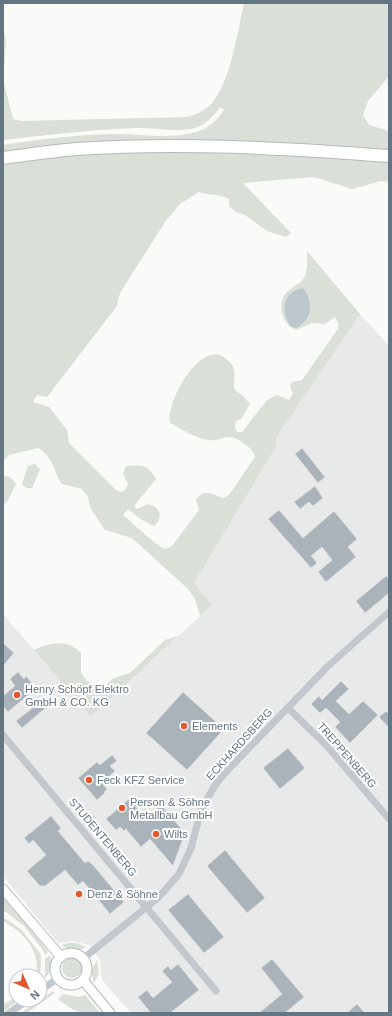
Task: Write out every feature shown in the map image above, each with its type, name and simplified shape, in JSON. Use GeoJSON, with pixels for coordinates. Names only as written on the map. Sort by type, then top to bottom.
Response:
{"type":"FeatureCollection","features":[{"type":"Feature","properties":{"kind":"highway"},"geometry":{"type":"LineString","coordinates":[[3,158],[75,150],[141,147],[218,147],[389,156]]}},
{"type":"Feature","properties":{"kind":"main road"},"geometry":{"type":"LineString","coordinates":[[3,889],[61,957]]}},
{"type":"Feature","properties":{"kind":"main road"},"geometry":{"type":"LineString","coordinates":[[70,953],[75,953],[84,958],[88,967],[83,980],[70,985],[65,984],[58,978],[55,969],[61,957],[70,953]]}},
{"type":"Feature","properties":{"kind":"main road"},"geometry":{"type":"LineString","coordinates":[[83,980],[110,1013]]}},
{"type":"Feature","properties":{"kind":"street","name":"ECKHARDSBERG"},"geometry":{"type":"LineString","coordinates":[[84,958],[159,896],[179,874],[191,848],[201,810],[215,785],[327,667],[389,612]]}},
{"type":"Feature","properties":{"kind":"street","name":"TREPPENBERG"},"geometry":{"type":"LineString","coordinates":[[288,708],[328,746],[389,819]]}},
{"type":"Feature","properties":{"kind":"street","name":"STUDENTENBERG"},"geometry":{"type":"LineString","coordinates":[[3,735],[216,991]]}},
{"type":"Feature","properties":{"kind":"street"},"geometry":{"type":"LineString","coordinates":[[48,985],[58,978]]}},
{"type":"Feature","properties":{"kind":"shaded area"},"geometry":{"type":"Polygon","coordinates":[[[244,3],[389,3],[389,76],[368,101],[363,115],[369,125],[389,131],[389,152],[227,143],[3,152],[3,145],[85,135],[123,134],[176,136],[200,131],[215,121],[224,110],[220,107],[212,117],[199,127],[195,128],[179,130],[142,128],[118,129],[3,140],[3,79],[13,119],[21,121],[186,117],[199,113],[210,105],[223,85],[236,42],[244,3]]]}},
{"type":"Feature","properties":{"kind":"shaded area"},"geometry":{"type":"Polygon","coordinates":[[[3,28],[6,41],[3,79],[3,28]]]}},
{"type":"Feature","properties":{"kind":"shaded area"},"geometry":{"type":"Polygon","coordinates":[[[193,152],[307,156],[389,161],[389,182],[381,181],[352,189],[314,177],[243,183],[291,233],[286,237],[267,231],[245,215],[236,212],[229,206],[229,199],[222,196],[199,192],[180,204],[165,222],[120,293],[117,306],[47,397],[37,395],[33,402],[49,407],[67,430],[69,443],[116,490],[122,492],[126,489],[128,484],[123,474],[126,466],[144,466],[150,470],[156,479],[134,506],[137,509],[148,504],[156,507],[160,514],[158,522],[154,526],[139,518],[128,509],[123,515],[150,539],[165,549],[172,546],[199,510],[196,499],[203,493],[210,493],[223,498],[229,495],[255,457],[251,449],[234,438],[226,437],[214,440],[203,439],[170,423],[170,414],[173,402],[179,388],[196,365],[206,357],[216,354],[225,358],[232,365],[234,372],[234,389],[250,404],[241,419],[236,421],[235,427],[237,432],[242,432],[267,400],[277,395],[289,400],[293,394],[290,386],[292,382],[302,380],[338,329],[338,323],[335,317],[325,324],[312,323],[296,330],[287,324],[284,319],[281,308],[282,302],[287,292],[305,276],[307,267],[307,251],[360,314],[276,438],[277,445],[194,583],[212,605],[200,616],[195,599],[188,589],[132,538],[105,530],[91,509],[88,497],[82,489],[62,484],[48,456],[44,452],[38,448],[9,455],[3,461],[3,163],[84,154],[193,152]]]}},
{"type":"Feature","properties":{"kind":"shaded area"},"geometry":{"type":"Polygon","coordinates":[[[303,288],[309,299],[310,310],[305,320],[296,328],[290,326],[287,320],[285,314],[285,302],[291,293],[303,288]]]}},
{"type":"Feature","properties":{"kind":"shaded area"},"geometry":{"type":"Polygon","coordinates":[[[360,314],[389,346],[389,1013],[131,1013],[103,981],[100,960],[89,945],[74,941],[58,943],[3,876],[3,614],[91,717],[212,605],[194,583],[277,445],[276,438],[360,314]]]}},
{"type":"Feature","properties":{"kind":"shaded area"},"geometry":{"type":"Polygon","coordinates":[[[35,464],[40,469],[32,488],[26,488],[22,484],[28,466],[35,464]]]}},
{"type":"Feature","properties":{"kind":"shaded area"},"geometry":{"type":"Polygon","coordinates":[[[3,476],[10,477],[16,484],[7,502],[3,505],[3,476]]]}},
{"type":"Feature","properties":{"kind":"shaded area"},"geometry":{"type":"Polygon","coordinates":[[[178,636],[91,717],[34,650],[46,645],[59,643],[76,649],[81,653],[81,673],[87,681],[99,686],[105,685],[114,678],[130,673],[165,640],[178,636]]]}},
{"type":"Feature","properties":{"kind":"shaded area"},"geometry":{"type":"Polygon","coordinates":[[[3,897],[43,945],[48,952],[45,955],[43,950],[24,926],[3,910],[3,897]]]}},
{"type":"Feature","properties":{"kind":"shaded area"},"geometry":{"type":"Polygon","coordinates":[[[3,917],[22,930],[41,955],[41,968],[37,968],[36,958],[29,943],[18,931],[3,921],[3,917]]]}},
{"type":"Feature","properties":{"kind":"shaded area"},"geometry":{"type":"Polygon","coordinates":[[[77,943],[86,947],[80,950],[74,950],[61,945],[77,943]]]}},
{"type":"Feature","properties":{"kind":"shaded area"},"geometry":{"type":"Polygon","coordinates":[[[50,955],[52,967],[48,974],[48,968],[45,968],[45,959],[50,955]]]}},
{"type":"Feature","properties":{"kind":"shaded area"},"geometry":{"type":"Polygon","coordinates":[[[68,958],[76,958],[82,964],[82,972],[76,978],[68,978],[62,972],[62,964],[68,958]]]}},
{"type":"Feature","properties":{"kind":"shaded area"},"geometry":{"type":"Polygon","coordinates":[[[97,960],[99,974],[94,983],[91,971],[97,960]]]}},
{"type":"Feature","properties":{"kind":"shaded area"},"geometry":{"type":"Polygon","coordinates":[[[53,991],[55,993],[48,998],[48,994],[53,991]]]}},
{"type":"Feature","properties":{"kind":"shaded area"},"geometry":{"type":"Polygon","coordinates":[[[63,994],[79,997],[85,995],[100,1013],[87,1013],[68,1007],[58,999],[63,994]]]}},
{"type":"Feature","properties":{"kind":"shaded area"},"geometry":{"type":"Polygon","coordinates":[[[8,1002],[8,1008],[3,1012],[3,1004],[8,1002]]]}},
{"type":"Feature","properties":{"kind":"shaded area"},"geometry":{"type":"Polygon","coordinates":[[[28,1008],[34,1008],[27,1013],[21,1013],[28,1008]]]}},
{"type":"Feature","properties":{"kind":"building"},"geometry":{"type":"Polygon","coordinates":[[[302,448],[325,477],[318,483],[295,454],[302,448]]]}},
{"type":"Feature","properties":{"kind":"building"},"geometry":{"type":"Polygon","coordinates":[[[315,486],[323,498],[313,506],[309,502],[300,509],[294,502],[315,486]]]}},
{"type":"Feature","properties":{"kind":"building"},"geometry":{"type":"Polygon","coordinates":[[[279,510],[303,538],[334,511],[357,539],[348,547],[356,557],[326,582],[318,572],[332,560],[322,547],[311,556],[317,563],[311,568],[268,519],[279,510]]]}},
{"type":"Feature","properties":{"kind":"building"},"geometry":{"type":"Polygon","coordinates":[[[386,576],[389,579],[389,593],[365,613],[356,601],[386,576]]]}},
{"type":"Feature","properties":{"kind":"building"},"geometry":{"type":"Polygon","coordinates":[[[3,643],[14,653],[3,666],[3,643]]]}},
{"type":"Feature","properties":{"kind":"building"},"geometry":{"type":"Polygon","coordinates":[[[18,672],[24,679],[26,676],[36,688],[8,712],[3,706],[3,696],[15,686],[10,679],[18,672]]]}},
{"type":"Feature","properties":{"kind":"building"},"geometry":{"type":"Polygon","coordinates":[[[341,681],[349,689],[336,701],[349,714],[363,701],[378,715],[350,743],[335,727],[340,722],[326,708],[320,713],[311,704],[319,696],[322,700],[341,681]]]}},
{"type":"Feature","properties":{"kind":"building"},"geometry":{"type":"Polygon","coordinates":[[[183,692],[224,729],[187,770],[146,733],[183,692]]]}},
{"type":"Feature","properties":{"kind":"building"},"geometry":{"type":"Polygon","coordinates":[[[45,698],[50,704],[22,728],[16,721],[45,698]]]}},
{"type":"Feature","properties":{"kind":"building"},"geometry":{"type":"Polygon","coordinates":[[[386,711],[389,714],[389,728],[379,717],[386,711]]]}},
{"type":"Feature","properties":{"kind":"building"},"geometry":{"type":"Polygon","coordinates":[[[288,748],[305,768],[280,789],[263,768],[288,748]]]}},
{"type":"Feature","properties":{"kind":"building"},"geometry":{"type":"Polygon","coordinates":[[[112,755],[117,761],[110,766],[115,771],[102,783],[107,789],[104,792],[105,793],[97,800],[78,778],[97,762],[100,765],[112,755]]]}},
{"type":"Feature","properties":{"kind":"building"},"geometry":{"type":"Polygon","coordinates":[[[129,799],[146,818],[161,805],[185,833],[173,866],[150,839],[141,847],[126,829],[124,831],[120,827],[116,830],[106,819],[129,799]]]}},
{"type":"Feature","properties":{"kind":"building"},"geometry":{"type":"Polygon","coordinates":[[[51,816],[61,828],[58,831],[85,863],[88,861],[93,865],[124,902],[110,914],[83,881],[78,885],[65,870],[45,886],[40,886],[27,871],[46,855],[33,840],[29,844],[24,838],[51,816]]]}},
{"type":"Feature","properties":{"kind":"building"},"geometry":{"type":"Polygon","coordinates":[[[225,850],[265,898],[247,913],[207,866],[225,850]]]}},
{"type":"Feature","properties":{"kind":"building"},"geometry":{"type":"Polygon","coordinates":[[[188,894],[224,937],[204,953],[168,910],[188,894]]]}},
{"type":"Feature","properties":{"kind":"building"},"geometry":{"type":"Polygon","coordinates":[[[272,959],[304,997],[285,1013],[259,1013],[282,994],[261,968],[272,959]]]}},
{"type":"Feature","properties":{"kind":"building"},"geometry":{"type":"Polygon","coordinates":[[[178,964],[199,990],[170,1013],[151,1013],[138,997],[147,990],[153,998],[172,982],[162,971],[168,966],[171,970],[178,964]]]}},
{"type":"Feature","properties":{"kind":"building"},"geometry":{"type":"Polygon","coordinates":[[[357,1004],[365,1013],[347,1013],[357,1004]]]}},
{"type":"Feature","properties":{"kind":"place","name":"Henry Schöpf Elektro GmbH & CO. KG"},"geometry":{"type":"Point","coordinates":[17,695]}},
{"type":"Feature","properties":{"kind":"place","name":"Elements"},"geometry":{"type":"Point","coordinates":[184,726]}},
{"type":"Feature","properties":{"kind":"place","name":"Feck KFZ Service"},"geometry":{"type":"Point","coordinates":[89,780]}},
{"type":"Feature","properties":{"kind":"place","name":"Person & Söhne Metallbau GmbH"},"geometry":{"type":"Point","coordinates":[122,808]}},
{"type":"Feature","properties":{"kind":"place","name":"Wilts"},"geometry":{"type":"Point","coordinates":[156,834]}},
{"type":"Feature","properties":{"kind":"place","name":"Denz & Söhne"},"geometry":{"type":"Point","coordinates":[79,894]}}]}
